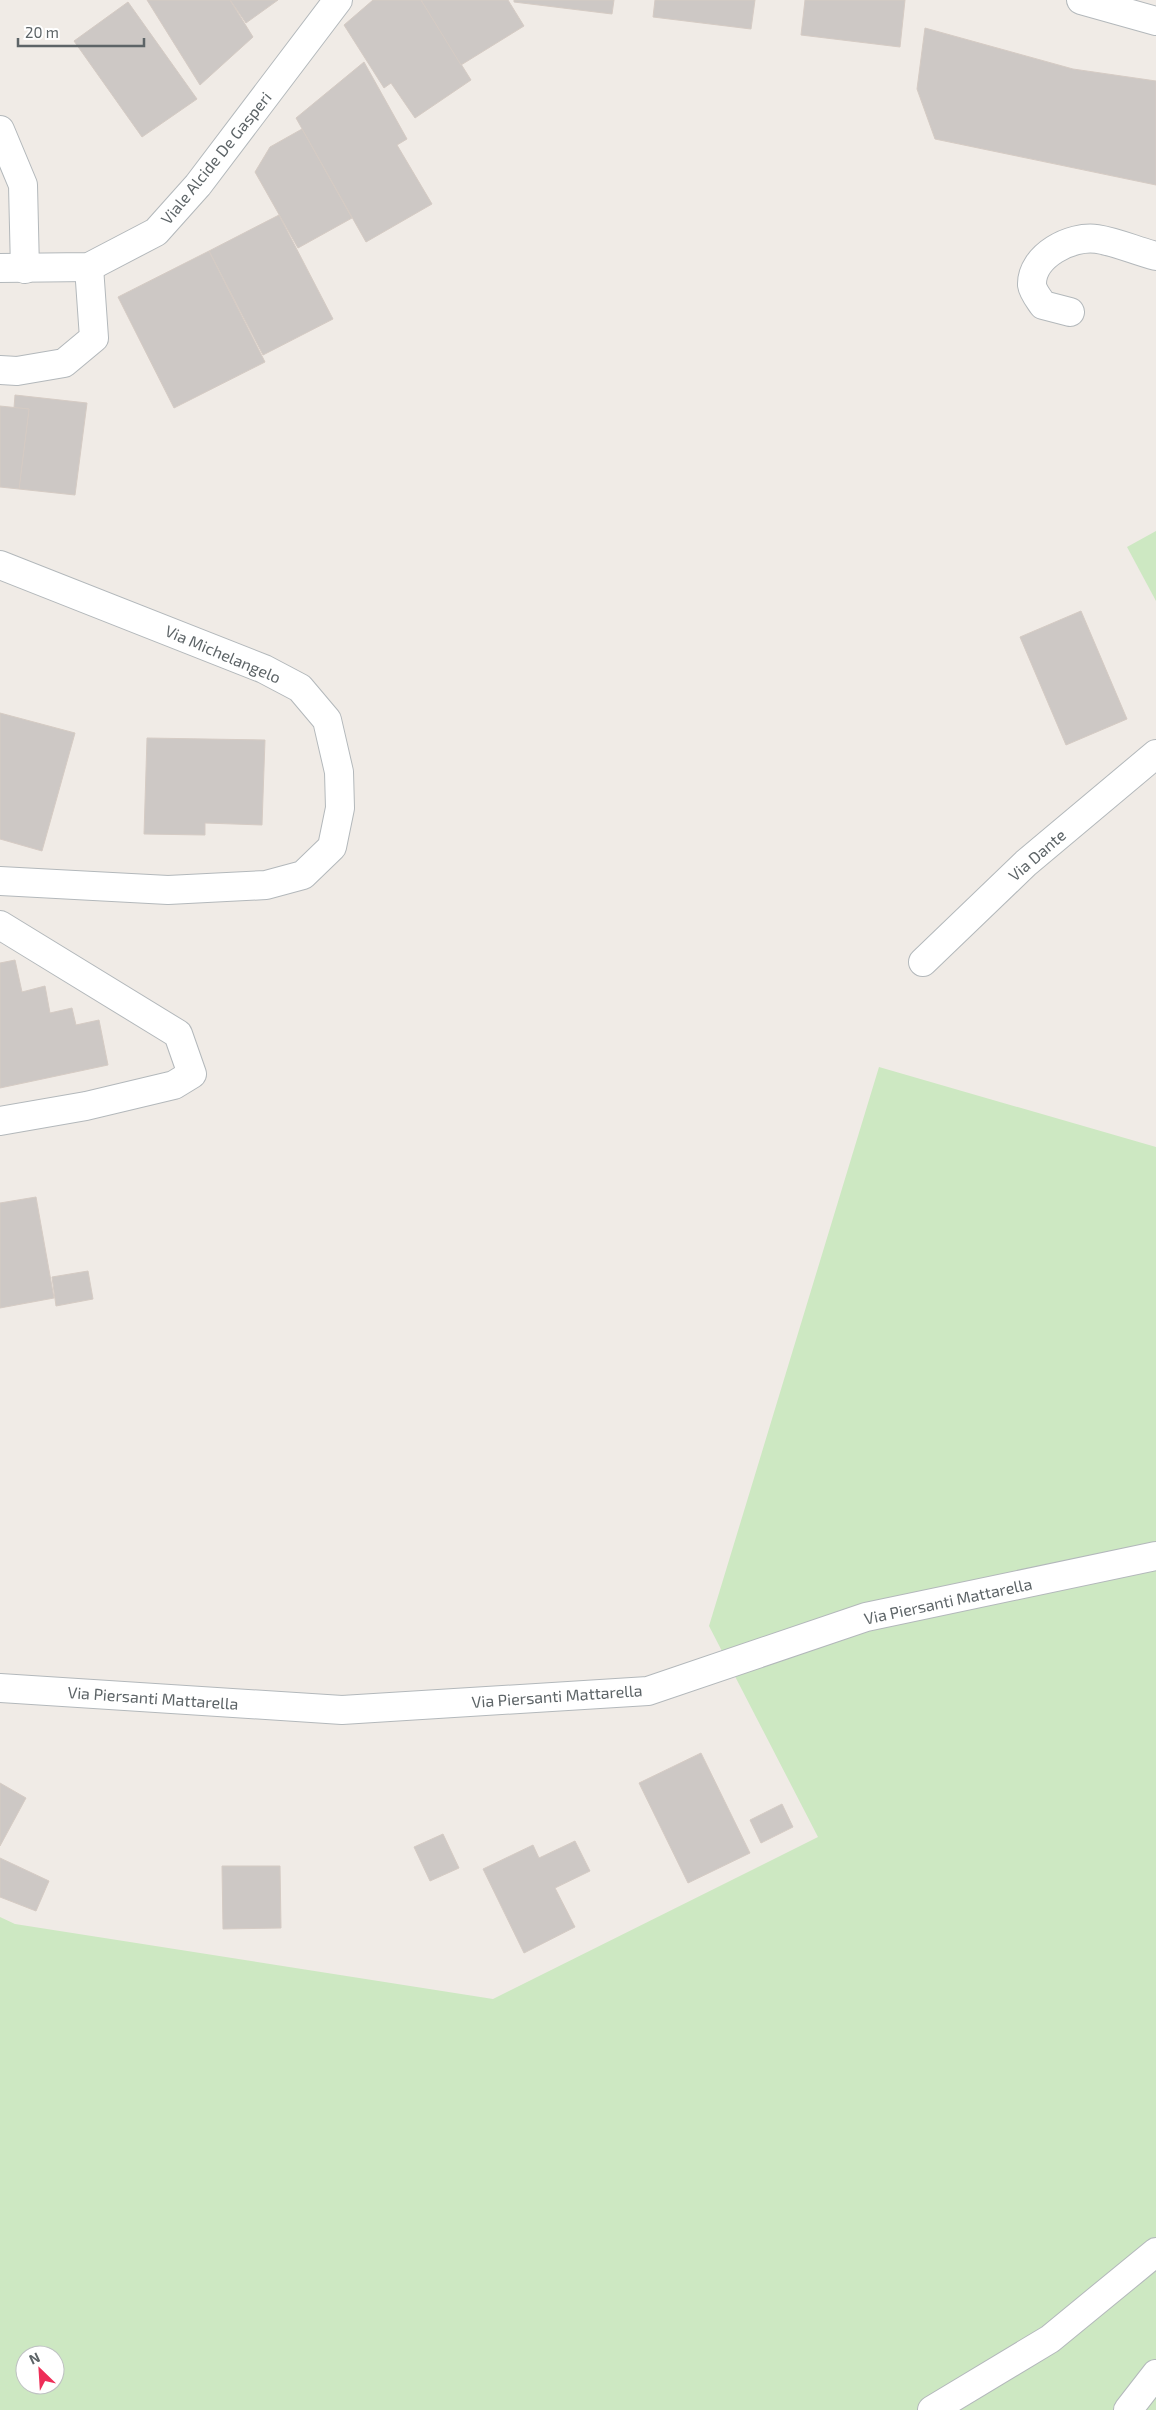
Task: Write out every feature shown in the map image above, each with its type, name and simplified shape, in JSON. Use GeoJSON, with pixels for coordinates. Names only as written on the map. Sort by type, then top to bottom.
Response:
{"type":"FeatureCollection","features":[{"type":"Feature","properties":{"kind":"street","name":"Viale Alcide De Gasperi"},"geometry":{"type":"LineString","coordinates":[[13,269],[89,267],[156,232],[198,185],[338,0]]}},
{"type":"Feature","properties":{"kind":"street"},"geometry":{"type":"LineString","coordinates":[[1081,0],[1156,21]]}},
{"type":"Feature","properties":{"kind":"street"},"geometry":{"type":"LineString","coordinates":[[0,130],[23,185],[13,269]]}},
{"type":"Feature","properties":{"kind":"street"},"geometry":{"type":"LineString","coordinates":[[1070,312],[1043,305],[1032,288],[1033,274],[1041,258],[1066,244],[1095,239],[1156,256]]}},
{"type":"Feature","properties":{"kind":"street"},"geometry":{"type":"LineString","coordinates":[[0,370],[17,371],[64,363],[94,338],[89,267]]}},
{"type":"Feature","properties":{"kind":"street","name":"Via Michelangelo"},"geometry":{"type":"LineString","coordinates":[[0,565],[264,669],[300,688],[327,720],[339,772],[340,808],[332,847],[303,875],[266,886],[168,890],[0,881]]}},
{"type":"Feature","properties":{"kind":"street","name":"Via Dante"},"geometry":{"type":"LineString","coordinates":[[923,962],[1026,862],[1156,754]]}},
{"type":"Feature","properties":{"kind":"street"},"geometry":{"type":"LineString","coordinates":[[0,925],[178,1034],[192,1074],[174,1085],[86,1106],[0,1122]]}},
{"type":"Feature","properties":{"kind":"street","name":"Via Piersanti Mattarella"},"geometry":{"type":"LineString","coordinates":[[0,1688],[342,1710],[648,1691],[866,1617],[1156,1556]]}},
{"type":"Feature","properties":{"kind":"street"},"geometry":{"type":"LineString","coordinates":[[932,2410],[1050,2339],[1156,2252]]}},
{"type":"Feature","properties":{"kind":"street"},"geometry":{"type":"LineString","coordinates":[[1128,2410],[1156,2374]]}},
{"type":"Feature","properties":{"kind":"green space"},"geometry":{"type":"Polygon","coordinates":[[[1156,531],[1156,601],[1127,547],[1156,531]]]}},
{"type":"Feature","properties":{"kind":"green space"},"geometry":{"type":"Polygon","coordinates":[[[879,1067],[1156,1147],[1156,2410],[0,2410],[0,1917],[15,1924],[493,1999],[818,1837],[709,1626],[879,1067]]]}},
{"type":"Feature","properties":{"kind":"building"},"geometry":{"type":"Polygon","coordinates":[[[147,0],[230,0],[253,37],[200,85],[147,0]]]}},
{"type":"Feature","properties":{"kind":"building"},"geometry":{"type":"Polygon","coordinates":[[[230,0],[278,0],[246,23],[230,0]]]}},
{"type":"Feature","properties":{"kind":"building"},"geometry":{"type":"Polygon","coordinates":[[[373,0],[421,0],[471,80],[415,118],[391,83],[384,88],[344,25],[373,0]]]}},
{"type":"Feature","properties":{"kind":"building"},"geometry":{"type":"Polygon","coordinates":[[[421,0],[508,0],[524,26],[461,65],[421,0]]]}},
{"type":"Feature","properties":{"kind":"building"},"geometry":{"type":"Polygon","coordinates":[[[514,0],[614,0],[612,14],[514,2],[514,0]]]}},
{"type":"Feature","properties":{"kind":"building"},"geometry":{"type":"Polygon","coordinates":[[[655,0],[755,0],[751,29],[653,17],[655,0]]]}},
{"type":"Feature","properties":{"kind":"building"},"geometry":{"type":"Polygon","coordinates":[[[805,0],[905,0],[900,47],[801,35],[805,0]]]}},
{"type":"Feature","properties":{"kind":"building"},"geometry":{"type":"Polygon","coordinates":[[[128,2],[197,99],[142,137],[74,41],[128,2]]]}},
{"type":"Feature","properties":{"kind":"building"},"geometry":{"type":"Polygon","coordinates":[[[925,28],[1073,69],[1156,81],[1156,185],[935,139],[917,89],[925,28]]]}},
{"type":"Feature","properties":{"kind":"building"},"geometry":{"type":"Polygon","coordinates":[[[364,62],[407,139],[397,145],[432,204],[366,242],[296,118],[364,62]]]}},
{"type":"Feature","properties":{"kind":"building"},"geometry":{"type":"Polygon","coordinates":[[[302,129],[352,218],[298,248],[255,172],[270,147],[302,129]]]}},
{"type":"Feature","properties":{"kind":"building"},"geometry":{"type":"Polygon","coordinates":[[[279,215],[333,319],[263,355],[209,251],[279,215]]]}},
{"type":"Feature","properties":{"kind":"building"},"geometry":{"type":"Polygon","coordinates":[[[209,251],[265,362],[174,408],[118,297],[209,251]]]}},
{"type":"Feature","properties":{"kind":"building"},"geometry":{"type":"Polygon","coordinates":[[[15,395],[87,403],[75,495],[19,489],[29,409],[14,408],[15,395]]]}},
{"type":"Feature","properties":{"kind":"building"},"geometry":{"type":"Polygon","coordinates":[[[0,406],[29,409],[19,489],[0,487],[0,406]]]}},
{"type":"Feature","properties":{"kind":"building"},"geometry":{"type":"Polygon","coordinates":[[[1081,611],[1127,719],[1066,745],[1020,637],[1081,611]]]}},
{"type":"Feature","properties":{"kind":"building"},"geometry":{"type":"Polygon","coordinates":[[[0,713],[75,733],[42,851],[0,839],[0,713]]]}},
{"type":"Feature","properties":{"kind":"building"},"geometry":{"type":"Polygon","coordinates":[[[147,738],[265,740],[262,825],[205,823],[205,835],[144,834],[147,738]]]}},
{"type":"Feature","properties":{"kind":"building"},"geometry":{"type":"Polygon","coordinates":[[[15,960],[22,992],[45,986],[50,1013],[72,1008],[76,1025],[99,1020],[108,1065],[0,1088],[0,963],[15,960]]]}},
{"type":"Feature","properties":{"kind":"building"},"geometry":{"type":"Polygon","coordinates":[[[36,1197],[54,1298],[0,1308],[0,1203],[36,1197]]]}},
{"type":"Feature","properties":{"kind":"building"},"geometry":{"type":"Polygon","coordinates":[[[88,1271],[93,1299],[56,1306],[52,1277],[88,1271]]]}},
{"type":"Feature","properties":{"kind":"building"},"geometry":{"type":"Polygon","coordinates":[[[701,1753],[750,1853],[688,1883],[639,1783],[701,1753]]]}},
{"type":"Feature","properties":{"kind":"building"},"geometry":{"type":"Polygon","coordinates":[[[0,1783],[26,1798],[0,1846],[0,1783]]]}},
{"type":"Feature","properties":{"kind":"building"},"geometry":{"type":"Polygon","coordinates":[[[782,1804],[793,1827],[761,1843],[750,1820],[782,1804]]]}},
{"type":"Feature","properties":{"kind":"building"},"geometry":{"type":"Polygon","coordinates":[[[443,1834],[459,1868],[430,1881],[414,1847],[443,1834]]]}},
{"type":"Feature","properties":{"kind":"building"},"geometry":{"type":"Polygon","coordinates":[[[575,1841],[590,1871],[555,1888],[575,1927],[524,1953],[483,1869],[533,1845],[539,1858],[575,1841]]]}},
{"type":"Feature","properties":{"kind":"building"},"geometry":{"type":"Polygon","coordinates":[[[0,1858],[49,1881],[36,1911],[0,1897],[0,1858]]]}},
{"type":"Feature","properties":{"kind":"building"},"geometry":{"type":"Polygon","coordinates":[[[222,1866],[280,1866],[281,1928],[223,1929],[222,1866]]]}}]}
